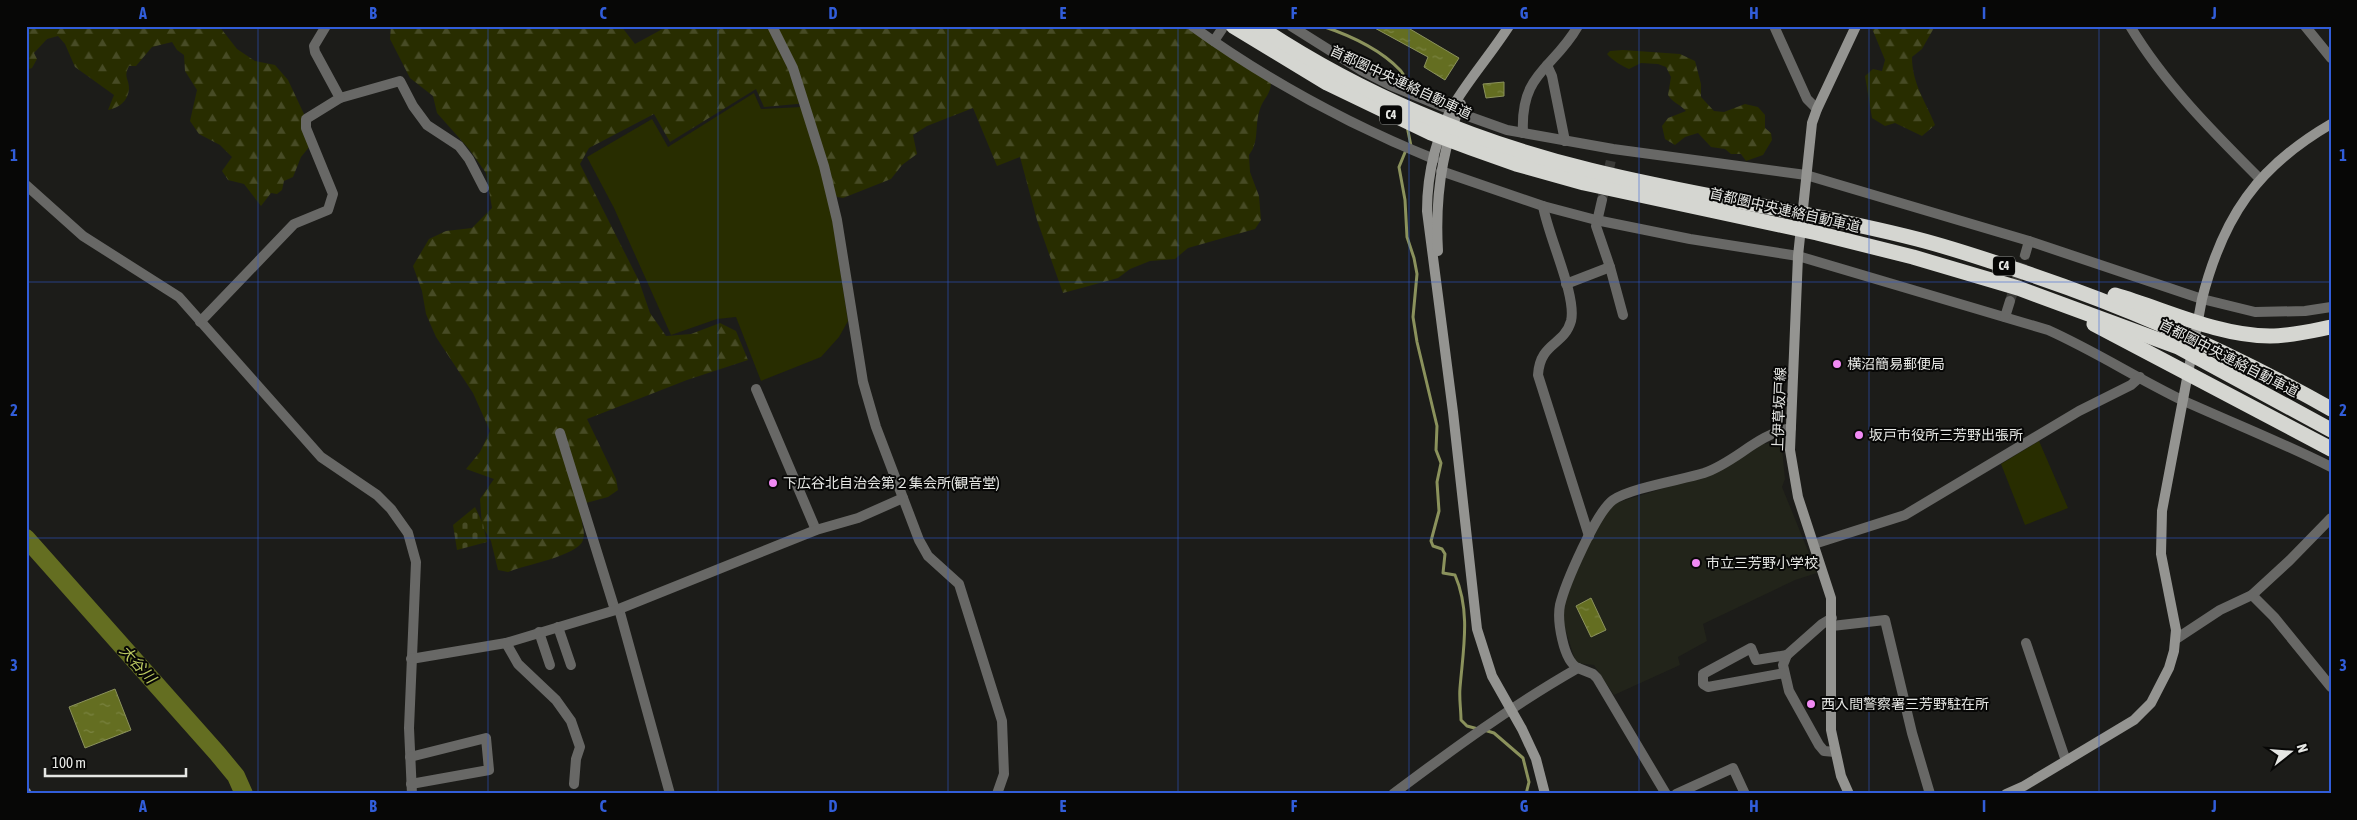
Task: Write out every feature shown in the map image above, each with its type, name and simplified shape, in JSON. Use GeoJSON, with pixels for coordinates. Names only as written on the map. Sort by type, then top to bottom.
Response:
{"type":"FeatureCollection","features":[{"type":"Feature","properties":{"kind":"highway","name":"首都圏中央連絡自動車道"},"geometry":{"type":"LineString","coordinates":[[1258,26],[1276,46]]}},
{"type":"Feature","properties":{"kind":"highway","name":"首都圏中央連絡自動車道"},"geometry":{"type":"LineString","coordinates":[[1227,28],[1276,46],[1518,157],[1584,183],[1817,233],[1913,257],[2014,294],[2178,347],[2331,430]]}},
{"type":"Feature","properties":{"kind":"highway","name":"首都圏中央連絡自動車道"},"geometry":{"type":"LineString","coordinates":[[1518,157],[1789,210],[1917,239],[2149,305],[2184,325],[2210,345],[2331,409]]}},
{"type":"Feature","properties":{"kind":"highway"},"geometry":{"type":"LineString","coordinates":[[2014,294],[2175,365],[2331,449]]}},
{"type":"Feature","properties":{"kind":"highway"},"geometry":{"type":"LineString","coordinates":[[2184,325],[2213,327],[2244,334],[2269,336],[2294,334],[2331,327]]}},
{"type":"Feature","properties":{"kind":"street"},"geometry":{"type":"LineString","coordinates":[[326,26],[314,46],[315,52],[340,98]]}},
{"type":"Feature","properties":{"kind":"street"},"geometry":{"type":"LineString","coordinates":[[772,26],[793,68],[824,166],[837,220],[863,382],[876,427],[919,540],[928,556],[959,584],[1002,721],[1004,774],[997,794]]}},
{"type":"Feature","properties":{"kind":"street"},"geometry":{"type":"LineString","coordinates":[[1192,26],[1310,101],[1349,121],[1434,159]]}},
{"type":"Feature","properties":{"kind":"street"},"geometry":{"type":"LineString","coordinates":[[1292,26],[1361,70],[1409,93],[1454,111],[1523,133],[1614,149],[1806,175],[2029,240],[2202,299],[2255,312],[2305,311],[2331,307]]}},
{"type":"Feature","properties":{"kind":"street"},"geometry":{"type":"LineString","coordinates":[[1509,26],[1454,111],[1434,159],[1429,186],[1428,211],[1442,317],[1474,615],[1486,661],[1498,689],[1536,759],[1546,794]]}},
{"type":"Feature","properties":{"kind":"street"},"geometry":{"type":"LineString","coordinates":[[1523,133],[1522,118],[1526,98],[1538,73],[1547,65],[1578,26]]}},
{"type":"Feature","properties":{"kind":"street"},"geometry":{"type":"LineString","coordinates":[[1774,26],[1807,99],[1817,109]]}},
{"type":"Feature","properties":{"kind":"street","name":"上伊草坂戸線"},"geometry":{"type":"LineString","coordinates":[[1849,794],[1835,752],[1830,714],[1831,598],[1798,497],[1793,473],[1791,428],[1798,256],[1812,123],[1856,26]]}},
{"type":"Feature","properties":{"kind":"street"},"geometry":{"type":"LineString","coordinates":[[2130,26],[2143,46],[2207,125],[2260,179]]}},
{"type":"Feature","properties":{"kind":"street"},"geometry":{"type":"LineString","coordinates":[[2304,26],[2331,58]]}},
{"type":"Feature","properties":{"kind":"street"},"geometry":{"type":"LineString","coordinates":[[1214,41],[1227,28]]}},
{"type":"Feature","properties":{"kind":"street"},"geometry":{"type":"LineString","coordinates":[[1547,65],[1552,76],[1557,110],[1565,141]]}},
{"type":"Feature","properties":{"kind":"street"},"geometry":{"type":"LineString","coordinates":[[200,322],[294,224],[328,210],[333,194],[306,128],[306,119],[340,98],[400,81],[413,106],[427,125],[459,146],[484,188]]}},
{"type":"Feature","properties":{"kind":"street"},"geometry":{"type":"LineString","coordinates":[[1442,317],[1437,242],[1441,172],[1454,111]]}},
{"type":"Feature","properties":{"kind":"street"},"geometry":{"type":"LineString","coordinates":[[2006,794],[2026,790],[2143,713],[2157,692],[2169,668],[2176,639],[2175,622],[2161,554],[2162,511],[2210,265],[2226,229],[2243,200],[2260,179],[2285,155],[2331,124]]}},
{"type":"Feature","properties":{"kind":"street"},"geometry":{"type":"LineString","coordinates":[[1611,160],[1614,149]]}},
{"type":"Feature","properties":{"kind":"street"},"geometry":{"type":"LineString","coordinates":[[1441,172],[1543,206],[1596,220],[1690,239],[1798,256],[2048,330],[2078,343],[2183,400],[2331,467]]}},
{"type":"Feature","properties":{"kind":"street"},"geometry":{"type":"LineString","coordinates":[[26,185],[83,236],[174,293],[321,457],[334,468],[368,488],[390,509],[403,526],[412,546],[416,562],[411,659],[410,757],[411,789],[489,770],[486,738],[410,757]]}},
{"type":"Feature","properties":{"kind":"street"},"geometry":{"type":"LineString","coordinates":[[1602,200],[1596,220],[1598,235],[1610,267],[1623,315]]}},
{"type":"Feature","properties":{"kind":"street"},"geometry":{"type":"LineString","coordinates":[[1543,206],[1545,223],[1566,284],[1572,308],[1570,324],[1560,338],[1545,351],[1539,365],[1538,375],[1589,536]]}},
{"type":"Feature","properties":{"kind":"street"},"geometry":{"type":"LineString","coordinates":[[2025,255],[2029,240]]}},
{"type":"Feature","properties":{"kind":"street"},"geometry":{"type":"LineString","coordinates":[[1566,284],[1610,267]]}},
{"type":"Feature","properties":{"kind":"street"},"geometry":{"type":"LineString","coordinates":[[2005,317],[2014,294]]}},
{"type":"Feature","properties":{"kind":"street"},"geometry":{"type":"LineString","coordinates":[[1814,544],[1905,515],[2079,411],[2131,385],[2140,377]]}},
{"type":"Feature","properties":{"kind":"street"},"geometry":{"type":"LineString","coordinates":[[756,389],[816,530]]}},
{"type":"Feature","properties":{"kind":"street"},"geometry":{"type":"LineString","coordinates":[[1666,794],[1597,678],[1571,662],[1563,641],[1560,606],[1569,578],[1605,507],[1614,499],[1704,473],[1774,431],[1791,428]]}},
{"type":"Feature","properties":{"kind":"street"},"geometry":{"type":"LineString","coordinates":[[560,433],[617,610],[670,794]]}},
{"type":"Feature","properties":{"kind":"street"},"geometry":{"type":"LineString","coordinates":[[411,659],[506,643],[617,610],[816,530],[858,518],[903,498]]}},
{"type":"Feature","properties":{"kind":"street"},"geometry":{"type":"LineString","coordinates":[[2176,639],[2220,610],[2252,595],[2331,518]]}},
{"type":"Feature","properties":{"kind":"street"},"geometry":{"type":"LineString","coordinates":[[2252,595],[2274,617],[2331,687]]}},
{"type":"Feature","properties":{"kind":"street"},"geometry":{"type":"LineString","coordinates":[[1835,752],[1824,751],[1819,746],[1789,691],[1784,673],[1784,661],[1788,655],[1822,624],[1885,620],[1912,733],[1930,794]]}},
{"type":"Feature","properties":{"kind":"street"},"geometry":{"type":"LineString","coordinates":[[558,627],[570,665]]}},
{"type":"Feature","properties":{"kind":"street"},"geometry":{"type":"LineString","coordinates":[[539,632],[550,664]]}},
{"type":"Feature","properties":{"kind":"street"},"geometry":{"type":"LineString","coordinates":[[506,643],[518,664],[556,700],[571,721],[580,746],[576,759],[574,784]]}},
{"type":"Feature","properties":{"kind":"street"},"geometry":{"type":"LineString","coordinates":[[2026,643],[2066,762]]}},
{"type":"Feature","properties":{"kind":"street"},"geometry":{"type":"LineString","coordinates":[[1784,673],[1708,687],[1703,684],[1702,679],[1703,674],[1751,648],[1756,660],[1788,655]]}},
{"type":"Feature","properties":{"kind":"street"},"geometry":{"type":"LineString","coordinates":[[1393,794],[1450,749],[1541,689],[1578,668]]}},
{"type":"Feature","properties":{"kind":"street"},"geometry":{"type":"LineString","coordinates":[[1676,794],[1733,768],[1745,794]]}},
{"type":"Feature","properties":{"kind":"shaded area","name":"市立三芳野小学校"},"geometry":{"type":"Polygon","coordinates":[[[1781,439],[1785,479],[1782,487],[1817,573],[1795,580],[1703,624],[1707,641],[1678,657],[1680,665],[1614,695],[1594,665],[1576,663],[1564,625],[1564,602],[1586,550],[1605,514],[1616,503],[1674,485],[1764,442],[1765,444],[1781,439]]]}},
{"type":"Feature","properties":{"kind":"green space"},"geometry":{"type":"Polygon","coordinates":[[[26,26],[219,26],[237,49],[255,61],[275,65],[288,80],[304,114],[303,131],[310,146],[301,157],[293,177],[284,181],[282,190],[277,194],[271,193],[261,206],[244,184],[228,180],[222,171],[232,157],[220,145],[199,134],[190,121],[197,90],[185,71],[184,55],[177,50],[172,42],[152,47],[136,66],[129,66],[126,73],[129,85],[127,97],[119,106],[108,110],[114,95],[75,67],[65,44],[58,36],[47,39],[34,53],[37,59],[32,68],[26,70],[26,26]]]}},
{"type":"Feature","properties":{"kind":"green space"},"geometry":{"type":"Polygon","coordinates":[[[391,26],[621,26],[635,44],[668,26],[1184,26],[1271,83],[1270,90],[1260,109],[1255,144],[1249,155],[1250,172],[1259,196],[1261,220],[1255,229],[1188,248],[1175,259],[1150,261],[1130,269],[1118,278],[1063,293],[1037,220],[1020,157],[997,166],[973,108],[927,126],[913,135],[917,154],[902,165],[891,179],[843,198],[837,197],[834,191],[808,103],[764,107],[756,89],[670,142],[654,114],[589,148],[580,164],[639,281],[650,313],[666,336],[691,334],[720,323],[736,331],[748,360],[687,380],[587,419],[616,479],[618,490],[608,497],[586,503],[582,515],[584,535],[579,546],[561,555],[508,572],[498,570],[491,541],[482,526],[480,499],[494,479],[466,469],[480,452],[490,431],[473,393],[436,337],[426,314],[422,291],[413,266],[429,239],[446,231],[472,228],[492,208],[486,173],[469,149],[437,113],[433,96],[410,78],[390,39],[391,26]]]}},
{"type":"Feature","properties":{"kind":"green space"},"geometry":{"type":"Polygon","coordinates":[[[1871,26],[1935,26],[1922,49],[1912,57],[1914,76],[1935,125],[1922,136],[1895,123],[1885,126],[1872,118],[1865,76],[1873,69],[1882,71],[1885,60],[1871,26]]]}},
{"type":"Feature","properties":{"kind":"green space"},"geometry":{"type":"Polygon","coordinates":[[[1623,50],[1680,54],[1695,61],[1701,84],[1701,97],[1714,111],[1724,112],[1745,104],[1758,107],[1765,115],[1765,128],[1771,133],[1772,140],[1763,155],[1746,161],[1741,154],[1731,154],[1725,149],[1711,147],[1698,133],[1685,137],[1675,145],[1665,139],[1662,126],[1668,118],[1686,111],[1668,95],[1671,77],[1666,67],[1658,64],[1641,63],[1629,69],[1617,63],[1607,54],[1610,51],[1623,50]]]}},
{"type":"Feature","properties":{"kind":"green space"},"geometry":{"type":"Polygon","coordinates":[[[754,93],[761,109],[801,107],[831,211],[848,321],[839,337],[821,357],[761,381],[736,317],[717,319],[671,335],[614,208],[587,157],[652,119],[668,147],[754,93]]]}},
{"type":"Feature","properties":{"kind":"green space"},"geometry":{"type":"Polygon","coordinates":[[[2039,441],[2068,508],[2025,525],[2001,464],[2039,441]]]}},
{"type":"Feature","properties":{"kind":"green space"},"geometry":{"type":"Polygon","coordinates":[[[475,507],[483,524],[487,542],[457,550],[453,525],[475,507]]]}},
{"type":"Feature","properties":{"kind":"water"},"geometry":{"type":"Polygon","coordinates":[[[1371,26],[1405,26],[1459,58],[1445,80],[1424,67],[1428,57],[1371,26]]]}},
{"type":"Feature","properties":{"kind":"water"},"geometry":{"type":"Polygon","coordinates":[[[1504,82],[1504,96],[1486,98],[1483,84],[1504,82]]]}},
{"type":"Feature","properties":{"kind":"water"},"geometry":{"type":"Polygon","coordinates":[[[1591,598],[1606,630],[1591,637],[1576,606],[1591,598]]]}},
{"type":"Feature","properties":{"kind":"water"},"geometry":{"type":"Polygon","coordinates":[[[115,689],[131,730],[85,748],[69,707],[115,689]]]}},
{"type":"Feature","properties":{"kind":"waterway"},"geometry":{"type":"LineString","coordinates":[[1322,26],[1353,38],[1374,49],[1400,70],[1413,90]]}},
{"type":"Feature","properties":{"kind":"waterway"},"geometry":{"type":"LineString","coordinates":[[1407,126],[1411,146]]}},
{"type":"Feature","properties":{"kind":"waterway"},"geometry":{"type":"LineString","coordinates":[[1406,150],[1399,167],[1405,200],[1407,237],[1417,274],[1413,317],[1437,426],[1436,450],[1441,463],[1437,482],[1439,511],[1431,541],[1433,546],[1442,549],[1445,554],[1443,573],[1455,575],[1460,589],[1465,631],[1460,692],[1461,720],[1467,726],[1478,729]]}},
{"type":"Feature","properties":{"kind":"waterway","name":"大谷川"},"geometry":{"type":"LineString","coordinates":[[26,538],[217,753],[236,776],[244,794]]}},
{"type":"Feature","properties":{"kind":"waterway"},"geometry":{"type":"LineString","coordinates":[[1484,730],[1494,733],[1523,758],[1529,782],[1526,794]]}},
{"type":"Feature","properties":{"kind":"tunnel"},"geometry":{"type":"LineString","coordinates":[[1602,200],[1611,160]]}},
{"type":"Feature","properties":{"kind":"tunnel"},"geometry":{"type":"LineString","coordinates":[[2010,301],[2025,255]]}},
{"type":"Feature","properties":{"kind":"place","name":"横沼簡易郵便局"},"geometry":{"type":"Point","coordinates":[1837,364]}},
{"type":"Feature","properties":{"kind":"place","name":"坂戸市役所三芳野出張所"},"geometry":{"type":"Point","coordinates":[1859,435]}},
{"type":"Feature","properties":{"kind":"place","name":"下広谷北自治会第２集会所(観音堂)"},"geometry":{"type":"Point","coordinates":[773,483]}},
{"type":"Feature","properties":{"kind":"place","name":"市立三芳野小学校"},"geometry":{"type":"Point","coordinates":[1696,563]}},
{"type":"Feature","properties":{"kind":"place","name":"西入間警察署三芳野駐在所"},"geometry":{"type":"Point","coordinates":[1811,704]}}]}
